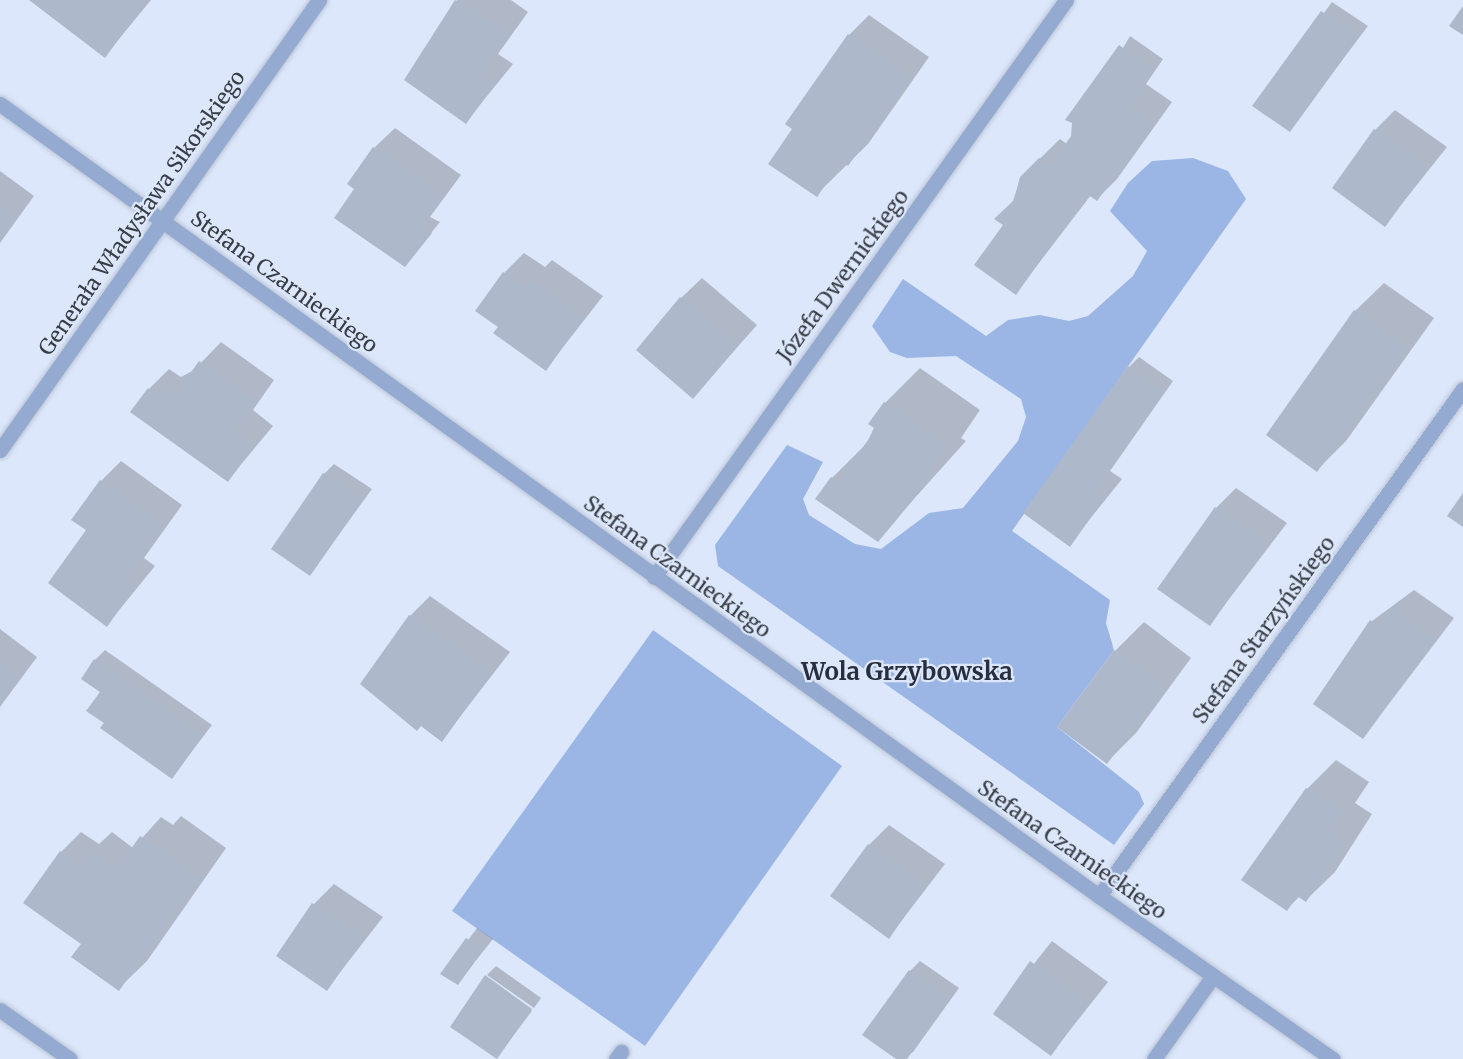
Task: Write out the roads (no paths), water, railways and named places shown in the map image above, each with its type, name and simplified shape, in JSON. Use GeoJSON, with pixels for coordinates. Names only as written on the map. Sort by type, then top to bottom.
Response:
{"type":"FeatureCollection","features":[{"type":"Feature","properties":{"kind":"street","name":"Generała Władysława Sikorskiego"},"geometry":{"type":"LineString","coordinates":[[0,450],[318,0]]}},
{"type":"Feature","properties":{"kind":"street","name":"Józefa Dwernickiego"},"geometry":{"type":"LineString","coordinates":[[654,577],[1066,0]]}},
{"type":"Feature","properties":{"kind":"street","name":"Stefana Czarnieckiego"},"geometry":{"type":"LineString","coordinates":[[0,104],[1099,896],[1333,1059]]}},
{"type":"Feature","properties":{"kind":"street","name":"Stefana Starzyńskiego"},"geometry":{"type":"LineString","coordinates":[[1099,896],[1463,389]]}},
{"type":"Feature","properties":{"kind":"street"},"geometry":{"type":"LineString","coordinates":[[1154,1059],[1213,976]]}},
{"type":"Feature","properties":{"kind":"street"},"geometry":{"type":"LineString","coordinates":[[0,1010],[70,1059]]}},
{"type":"Feature","properties":{"kind":"district","name":"Wola Grzybowska"},"geometry":{"type":"Point","coordinates":[907,672]}}]}
